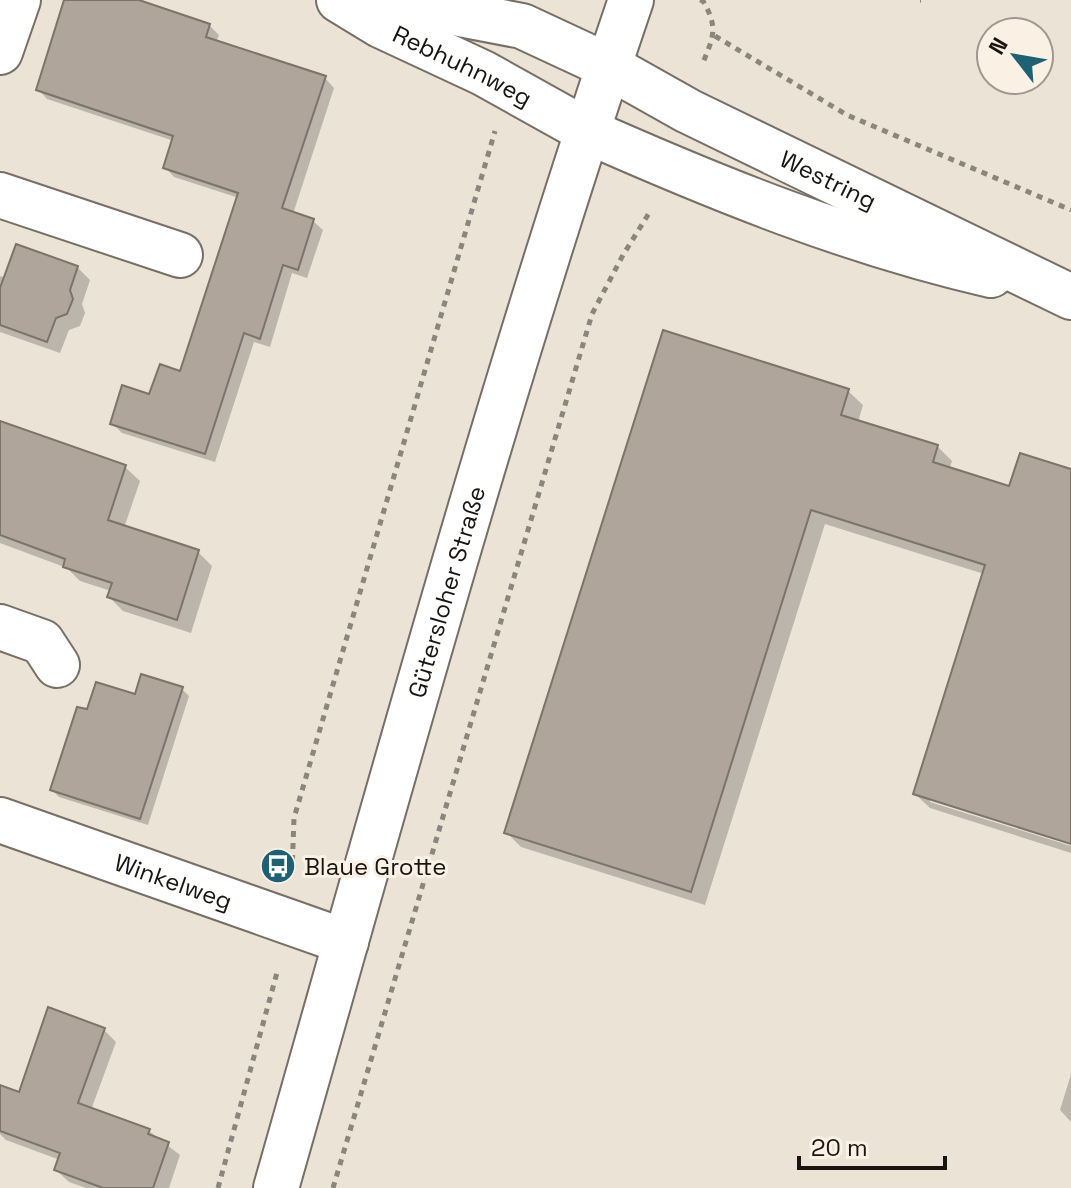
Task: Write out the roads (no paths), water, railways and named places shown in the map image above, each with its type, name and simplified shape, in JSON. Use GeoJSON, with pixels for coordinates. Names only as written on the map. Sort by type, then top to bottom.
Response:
{"type":"FeatureCollection","features":[{"type":"Feature","properties":{"kind":"street"},"geometry":{"type":"LineString","coordinates":[[0,52],[18,0]]}},
{"type":"Feature","properties":{"kind":"street","name":"Rebhuhnweg"},"geometry":{"type":"LineString","coordinates":[[339,0],[380,25],[476,69],[587,131]]}},
{"type":"Feature","properties":{"kind":"street","name":"Rebhuhnweg"},"geometry":{"type":"LineString","coordinates":[[386,0],[522,26],[608,66]]}},
{"type":"Feature","properties":{"kind":"street","name":"Gütersloher Straße"},"geometry":{"type":"LineString","coordinates":[[276,1188],[418,688],[587,131],[631,0]]}},
{"type":"Feature","properties":{"kind":"street","name":"Westring"},"geometry":{"type":"LineString","coordinates":[[608,66],[688,111],[946,234],[1061,293]]}},
{"type":"Feature","properties":{"kind":"street","name":"Westring"},"geometry":{"type":"LineString","coordinates":[[587,131],[713,187],[797,217],[934,262],[1061,293]]}},
{"type":"Feature","properties":{"kind":"street"},"geometry":{"type":"LineString","coordinates":[[0,195],[180,255]]}},
{"type":"Feature","properties":{"kind":"street"},"geometry":{"type":"LineString","coordinates":[[0,627],[42,642],[57,665]]}},
{"type":"Feature","properties":{"kind":"street","name":"Winkelweg"},"geometry":{"type":"LineString","coordinates":[[0,820],[346,942]]}},
{"type":"Feature","properties":{"kind":"place","name":"Blaue Grotte"},"geometry":{"type":"Point","coordinates":[278,866]}}]}
